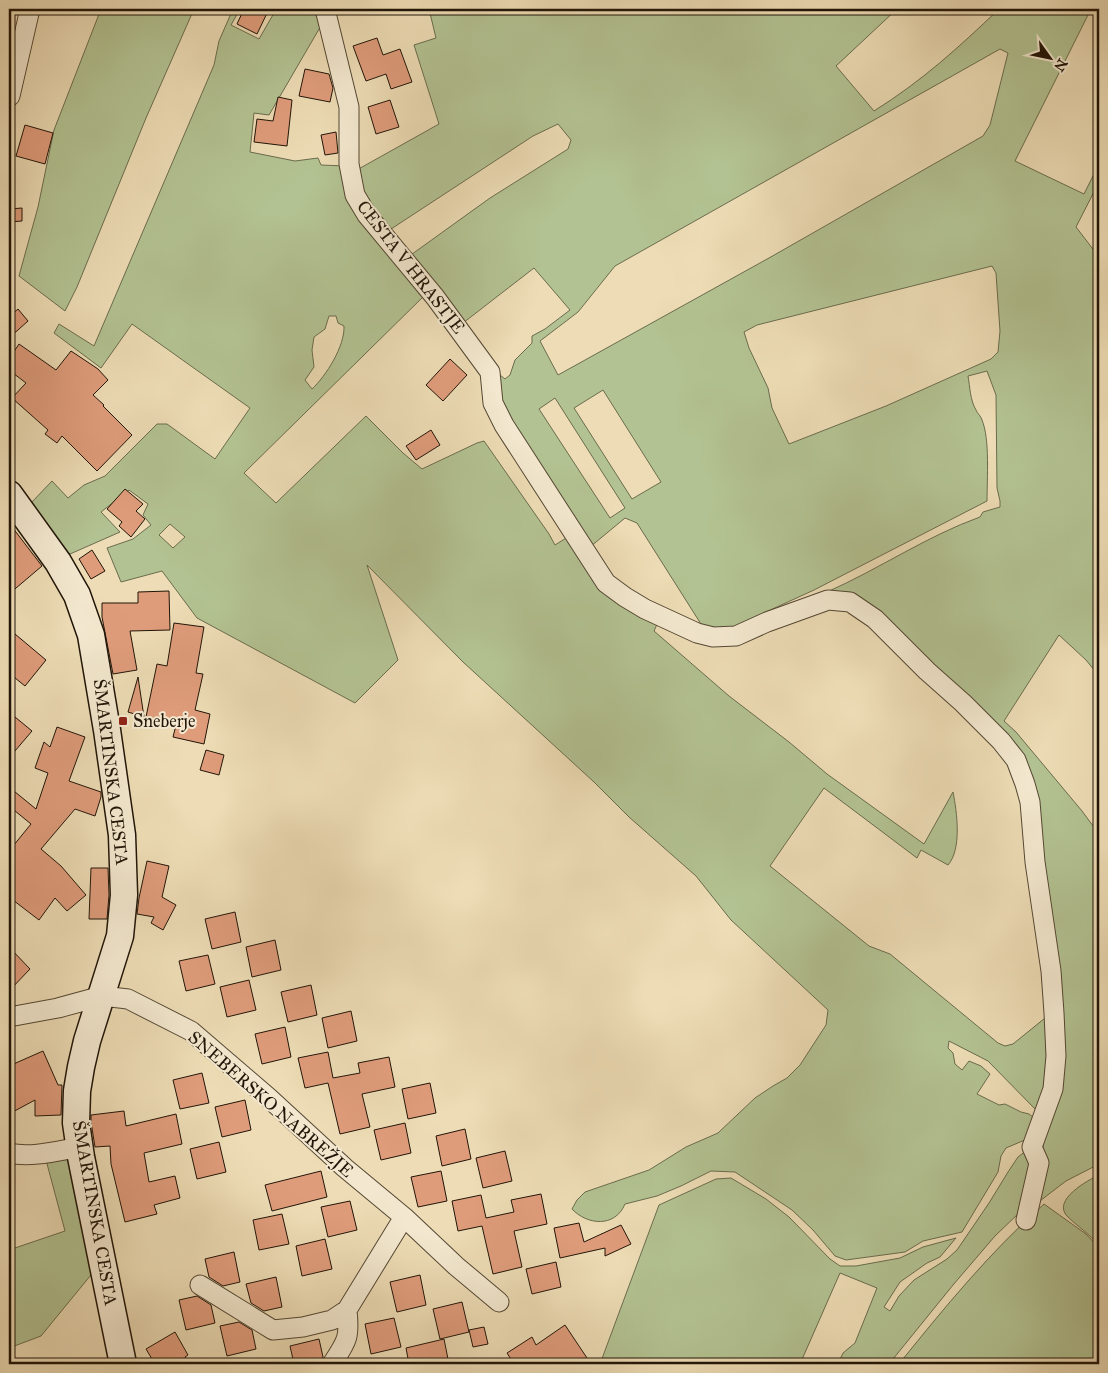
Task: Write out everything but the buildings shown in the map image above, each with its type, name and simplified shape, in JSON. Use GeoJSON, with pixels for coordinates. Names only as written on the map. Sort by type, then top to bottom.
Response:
{"type":"FeatureCollection","features":[{"type":"Feature","properties":{"kind":"main road","name":"ŠMARTINSKA CESTA"},"geometry":{"type":"LineString","coordinates":[[9,494],[58,562],[77,595],[91,635],[108,730],[122,835],[124,887],[120,936],[81,1067],[77,1092],[76,1123],[123,1364]]}},
{"type":"Feature","properties":{"kind":"street"},"geometry":{"type":"LineString","coordinates":[[10,96],[30,9]]}},
{"type":"Feature","properties":{"kind":"street","name":"CESTA V HRASTJE"},"geometry":{"type":"LineString","coordinates":[[325,9],[349,107],[349,164],[355,195],[368,215],[435,297],[490,372],[493,403],[504,425],[606,583],[645,609],[697,633],[713,637],[736,636],[767,622],[828,600],[850,602],[882,625],[927,671],[1001,741],[1016,760],[1026,784],[1030,802],[1035,862],[1051,971],[1056,1056],[1052,1089],[1032,1147],[1039,1163],[1026,1220]]}},
{"type":"Feature","properties":{"kind":"street"},"geometry":{"type":"LineString","coordinates":[[9,1017],[58,1008],[102,996]]}},
{"type":"Feature","properties":{"kind":"street","name":"SNEBERSKO NABREŽJE"},"geometry":{"type":"LineString","coordinates":[[102,996],[128,999],[191,1031],[499,1302]]}},
{"type":"Feature","properties":{"kind":"street"},"geometry":{"type":"LineString","coordinates":[[9,1153],[17,1155],[32,1154],[80,1147]]}},
{"type":"Feature","properties":{"kind":"street"},"geometry":{"type":"LineString","coordinates":[[200,1285],[273,1330],[302,1327],[332,1320],[346,1310],[404,1217]]}},
{"type":"Feature","properties":{"kind":"street"},"geometry":{"type":"LineString","coordinates":[[332,1364],[346,1342],[349,1330],[346,1310]]}},
{"type":"Feature","properties":{"kind":"green space"},"geometry":{"type":"Polygon","coordinates":[[[101,9],[194,9],[146,118],[77,287],[65,311],[19,276],[38,207],[54,130],[101,9]]]}},
{"type":"Feature","properties":{"kind":"green space"},"geometry":{"type":"Polygon","coordinates":[[[233,9],[240,9],[231,25],[259,39],[274,13],[271,9],[294,9],[301,14],[312,13],[322,16],[322,24],[269,115],[254,113],[250,152],[295,161],[318,158],[321,165],[345,166],[426,294],[244,473],[276,503],[366,416],[422,469],[484,441],[555,545],[571,535],[594,574],[659,620],[654,631],[729,696],[827,774],[924,844],[953,792],[957,820],[957,840],[955,850],[948,865],[921,850],[917,858],[824,788],[770,866],[869,946],[890,954],[998,1043],[1005,1046],[1013,1044],[1050,1014],[1048,1093],[1036,1110],[988,1061],[949,1041],[948,1048],[953,1053],[955,1064],[962,1070],[969,1061],[981,1066],[990,1074],[977,1094],[999,1105],[1005,1104],[1029,1114],[1038,1121],[1032,1137],[1006,1148],[1001,1156],[998,1172],[962,1232],[923,1241],[905,1252],[846,1260],[835,1256],[813,1230],[792,1210],[735,1172],[711,1171],[657,1196],[625,1204],[615,1217],[608,1220],[593,1221],[578,1214],[572,1209],[585,1192],[649,1170],[686,1147],[718,1133],[755,1098],[787,1078],[800,1065],[826,1025],[828,1010],[731,920],[696,876],[629,817],[594,782],[463,662],[367,565],[398,660],[355,703],[197,618],[162,571],[121,582],[107,548],[133,539],[151,525],[143,515],[148,504],[129,490],[101,512],[120,532],[70,554],[66,552],[31,503],[52,481],[68,498],[84,485],[105,476],[157,424],[167,424],[215,459],[250,408],[132,324],[101,368],[54,333],[59,324],[94,346],[214,65],[219,41],[233,9]],[[329,316],[325,329],[314,337],[312,350],[314,367],[305,380],[312,389],[334,360],[343,334],[344,326],[338,323],[336,316],[329,316]],[[170,524],[159,535],[173,548],[185,537],[170,524]]]}},
{"type":"Feature","properties":{"kind":"green space"},"geometry":{"type":"Polygon","coordinates":[[[429,9],[897,9],[836,66],[874,111],[908,88],[939,63],[999,9],[1091,9],[1015,161],[1084,194],[1099,164],[1099,182],[1076,227],[1099,257],[1099,676],[1086,660],[1059,635],[1004,721],[1016,732],[1099,834],[1099,1164],[1066,1181],[1036,1204],[1042,1165],[1044,1134],[1057,1088],[1029,783],[943,682],[827,592],[922,543],[980,517],[983,512],[1000,507],[997,488],[996,395],[987,371],[968,376],[972,402],[985,428],[988,459],[987,501],[814,590],[731,628],[706,632],[637,523],[625,518],[590,547],[501,406],[500,375],[505,379],[510,375],[515,360],[532,343],[532,336],[545,329],[570,310],[534,268],[463,323],[408,257],[490,198],[568,149],[571,140],[558,124],[533,136],[388,231],[360,191],[355,171],[439,124],[414,45],[436,38],[429,9]],[[1000,49],[615,266],[578,312],[540,341],[558,375],[983,136],[990,125],[1008,53],[1000,49]],[[992,266],[757,325],[744,332],[749,348],[768,388],[772,408],[789,444],[886,406],[991,359],[998,352],[1000,331],[996,273],[992,266]],[[603,390],[574,408],[632,499],[661,482],[603,390]],[[555,398],[539,409],[610,518],[625,508],[555,398]]]}},
{"type":"Feature","properties":{"kind":"green space"},"geometry":{"type":"Polygon","coordinates":[[[1027,1150],[1034,1154],[1019,1213],[995,1236],[889,1364],[838,1364],[843,1353],[855,1343],[877,1288],[840,1273],[800,1364],[600,1364],[659,1205],[716,1179],[731,1178],[766,1199],[789,1217],[830,1259],[840,1266],[856,1266],[900,1258],[923,1247],[956,1238],[940,1257],[927,1263],[900,1282],[884,1307],[890,1311],[899,1296],[914,1280],[947,1259],[957,1250],[1018,1157],[1027,1150]]]}},
{"type":"Feature","properties":{"kind":"green space"},"geometry":{"type":"Polygon","coordinates":[[[69,1156],[95,1270],[41,1336],[9,1348],[9,1250],[65,1231],[46,1160],[69,1156]]]}},
{"type":"Feature","properties":{"kind":"green space"},"geometry":{"type":"Polygon","coordinates":[[[1099,1175],[1099,1246],[1067,1216],[1064,1204],[1073,1191],[1099,1175]]]}},
{"type":"Feature","properties":{"kind":"green space"},"geometry":{"type":"Polygon","coordinates":[[[1044,1204],[1086,1234],[1099,1248],[1099,1364],[899,1364],[950,1301],[986,1261],[1044,1204]]]}},
{"type":"Feature","properties":{"kind":"place","name":"Sneberje"},"geometry":{"type":"Point","coordinates":[123,721]}}]}
